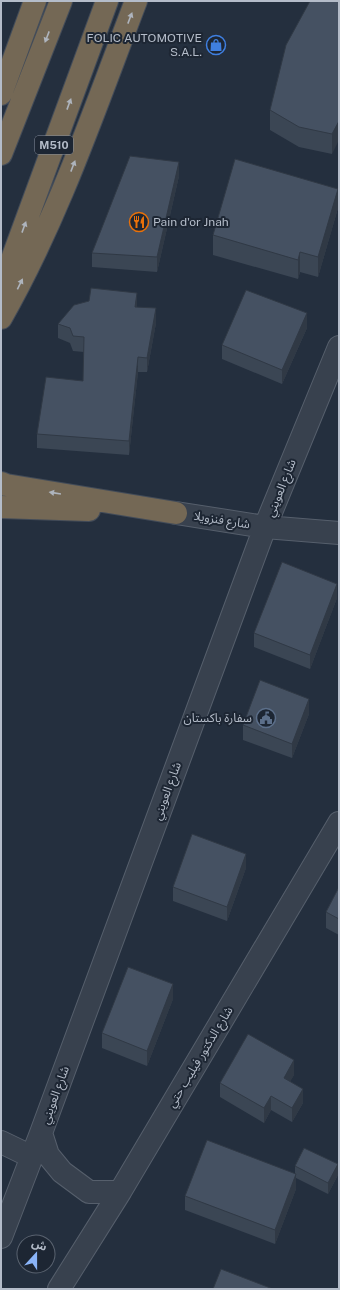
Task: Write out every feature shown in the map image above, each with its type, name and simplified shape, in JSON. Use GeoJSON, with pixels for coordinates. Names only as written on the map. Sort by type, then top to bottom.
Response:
{"type":"FeatureCollection","features":[{"type":"Feature","properties":{"kind":"highway"},"geometry":{"type":"LineString","coordinates":[[1,94],[35,1]]}},
{"type":"Feature","properties":{"kind":"highway"},"geometry":{"type":"LineString","coordinates":[[1,154],[61,1]]}},
{"type":"Feature","properties":{"kind":"highway","name":"M510"},"geometry":{"type":"LineString","coordinates":[[1,290],[107,1]]}},
{"type":"Feature","properties":{"kind":"highway"},"geometry":{"type":"LineString","coordinates":[[1,318],[42,240],[69,178],[136,1]]}},
{"type":"Feature","properties":{"kind":"highway"},"geometry":{"type":"LineString","coordinates":[[1,483],[176,514]]}},
{"type":"Feature","properties":{"kind":"highway"},"geometry":{"type":"LineString","coordinates":[[1,508],[176,514]]}},
{"type":"Feature","properties":{"kind":"street","name":"شارع العويني"},"geometry":{"type":"LineString","coordinates":[[1,1237],[41,1133],[265,527],[339,347]]}},
{"type":"Feature","properties":{"kind":"street","name":"شارع فنزويلا"},"geometry":{"type":"LineString","coordinates":[[176,514],[265,527],[339,533]]}},
{"type":"Feature","properties":{"kind":"street","name":"شارع الدكتور فيليب حتي"},"geometry":{"type":"LineString","coordinates":[[59,1289],[120,1192],[339,823]]}},
{"type":"Feature","properties":{"kind":"street"},"geometry":{"type":"LineString","coordinates":[[41,1133],[48,1155],[62,1172],[89,1192],[120,1192]]}},
{"type":"Feature","properties":{"kind":"street"},"geometry":{"type":"LineString","coordinates":[[1,1142],[32,1157]]}},
{"type":"Feature","properties":{"kind":"building"},"geometry":{"type":"Polygon","coordinates":[[[310,1],[339,1],[339,121],[332,134],[299,127],[270,110],[286,45],[310,1]]]}},
{"type":"Feature","properties":{"kind":"building","name":"Pain d'or Jnah"},"geometry":{"type":"Polygon","coordinates":[[[130,156],[179,162],[157,257],[92,253],[130,156]]]}},
{"type":"Feature","properties":{"kind":"building"},"geometry":{"type":"Polygon","coordinates":[[[235,159],[338,189],[318,257],[300,252],[298,260],[213,235],[235,159]]]}},
{"type":"Feature","properties":{"kind":"building"},"geometry":{"type":"Polygon","coordinates":[[[91,288],[137,293],[135,307],[156,308],[147,358],[138,357],[129,441],[37,434],[46,377],[83,381],[84,337],[73,336],[70,328],[58,324],[74,305],[89,301],[91,288]]]}},
{"type":"Feature","properties":{"kind":"building"},"geometry":{"type":"Polygon","coordinates":[[[246,290],[307,313],[282,370],[222,345],[246,290]]]}},
{"type":"Feature","properties":{"kind":"building"},"geometry":{"type":"Polygon","coordinates":[[[282,562],[337,584],[310,655],[254,633],[282,562]]]}},
{"type":"Feature","properties":{"kind":"building"},"geometry":{"type":"Polygon","coordinates":[[[260,680],[309,699],[292,744],[243,725],[260,680]]]}},
{"type":"Feature","properties":{"kind":"building"},"geometry":{"type":"Polygon","coordinates":[[[192,834],[246,854],[227,907],[173,887],[192,834]]]}},
{"type":"Feature","properties":{"kind":"building"},"geometry":{"type":"Polygon","coordinates":[[[339,887],[339,919],[326,912],[339,887]]]}},
{"type":"Feature","properties":{"kind":"building"},"geometry":{"type":"Polygon","coordinates":[[[128,967],[173,984],[147,1051],[102,1033],[128,967]]]}},
{"type":"Feature","properties":{"kind":"building"},"geometry":{"type":"Polygon","coordinates":[[[248,1034],[294,1060],[284,1078],[303,1089],[292,1108],[271,1096],[264,1108],[220,1083],[248,1034]]]}},
{"type":"Feature","properties":{"kind":"building"},"geometry":{"type":"Polygon","coordinates":[[[207,1140],[296,1174],[275,1230],[185,1196],[207,1140]]]}},
{"type":"Feature","properties":{"kind":"building"},"geometry":{"type":"Polygon","coordinates":[[[304,1148],[338,1164],[328,1183],[295,1166],[304,1148]]]}},
{"type":"Feature","properties":{"kind":"building"},"geometry":{"type":"Polygon","coordinates":[[[221,1269],[273,1289],[213,1289],[221,1269]]]}},
{"type":"Feature","properties":{"kind":"place","name":"FOLIC AUTOMOTIVE S.A.L."},"geometry":{"type":"Point","coordinates":[216,45]}},
{"type":"Feature","properties":{"kind":"place","name":"Pain d'or Jnah"},"geometry":{"type":"Point","coordinates":[139,222]}},
{"type":"Feature","properties":{"kind":"place","name":"سفارة باكستان"},"geometry":{"type":"Point","coordinates":[266,718]}}]}
